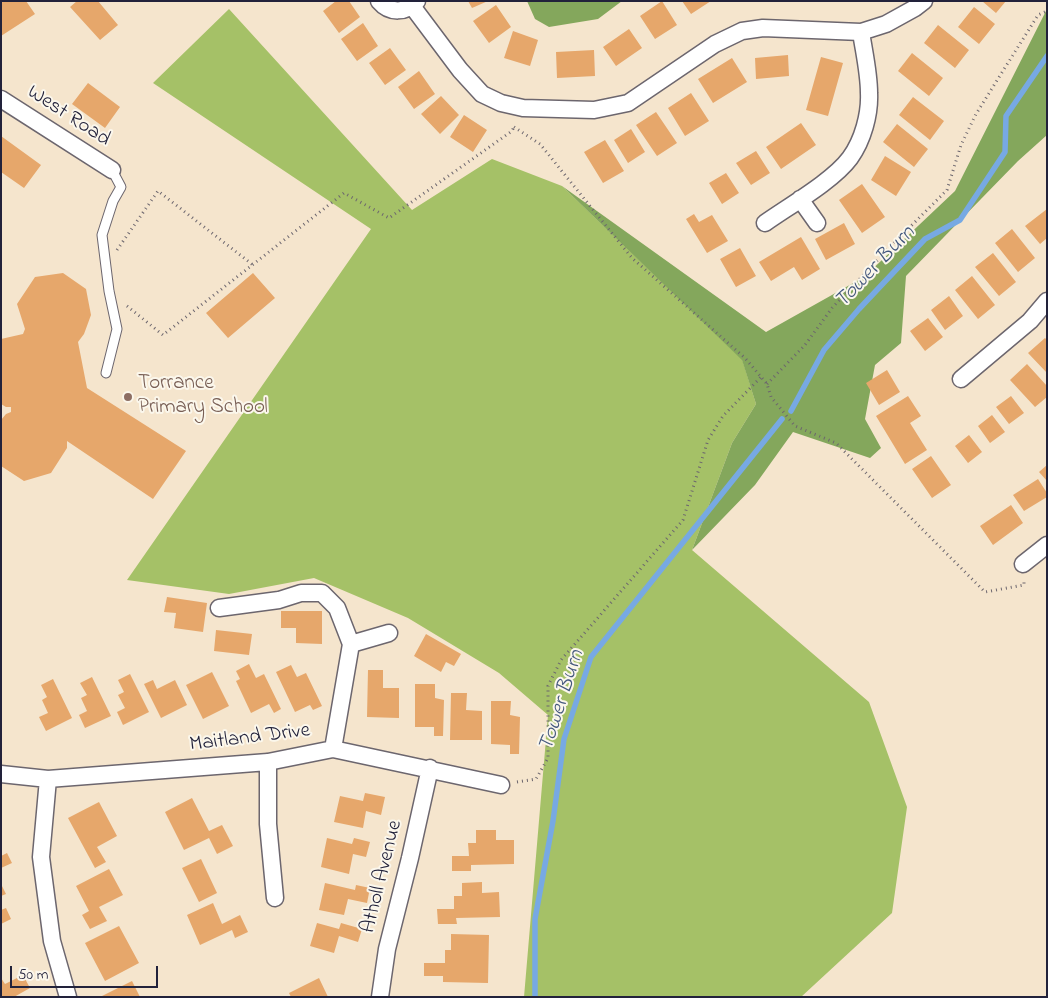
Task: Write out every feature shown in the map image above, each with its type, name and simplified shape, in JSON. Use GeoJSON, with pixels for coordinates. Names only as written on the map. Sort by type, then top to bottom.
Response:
{"type":"FeatureCollection","features":[{"type":"Feature","properties":{"kind":"street"},"geometry":{"type":"LineString","coordinates":[[379,1],[389,9],[397,11],[405,10],[414,4],[460,70],[482,94],[501,103],[523,108],[594,110],[628,103],[715,44],[742,31],[763,28],[861,32],[886,24],[924,1]]}},
{"type":"Feature","properties":{"kind":"street"},"geometry":{"type":"LineString","coordinates":[[765,223],[831,176],[850,158],[862,136],[868,114],[870,93],[861,32]]}},
{"type":"Feature","properties":{"kind":"street","name":"West Road"},"geometry":{"type":"LineString","coordinates":[[1,99],[112,170]]}},
{"type":"Feature","properties":{"kind":"street"},"geometry":{"type":"LineString","coordinates":[[800,199],[818,223]]}},
{"type":"Feature","properties":{"kind":"street"},"geometry":{"type":"LineString","coordinates":[[961,379],[1030,321],[1047,301]]}},
{"type":"Feature","properties":{"kind":"street"},"geometry":{"type":"LineString","coordinates":[[1023,564],[1047,545]]}},
{"type":"Feature","properties":{"kind":"street"},"geometry":{"type":"LineString","coordinates":[[219,608],[279,600],[301,593],[322,593],[337,608],[351,644],[333,749]]}},
{"type":"Feature","properties":{"kind":"street"},"geometry":{"type":"LineString","coordinates":[[351,644],[389,633]]}},
{"type":"Feature","properties":{"kind":"street","name":"Maitland Drive"},"geometry":{"type":"LineString","coordinates":[[1,774],[48,779],[268,762],[333,749],[430,768],[501,785]]}},
{"type":"Feature","properties":{"kind":"street"},"geometry":{"type":"LineString","coordinates":[[268,762],[268,824],[275,898]]}},
{"type":"Feature","properties":{"kind":"street","name":"Atholl Avenue"},"geometry":{"type":"LineString","coordinates":[[380,997],[387,949],[430,768]]}},
{"type":"Feature","properties":{"kind":"street"},"geometry":{"type":"LineString","coordinates":[[48,779],[41,857],[52,941],[68,997]]}},
{"type":"Feature","properties":{"kind":"lane"},"geometry":{"type":"LineString","coordinates":[[106,373],[117,329],[109,291],[102,235],[113,202],[121,187],[112,170]]}},
{"type":"Feature","properties":{"kind":"path"},"geometry":{"type":"LineString","coordinates":[[767,384],[805,345],[832,308],[947,190],[961,145],[976,114],[1038,15],[1047,11]]}},
{"type":"Feature","properties":{"kind":"path"},"geometry":{"type":"LineString","coordinates":[[109,291],[163,335],[344,193],[389,218],[512,131],[523,108]]}},
{"type":"Feature","properties":{"kind":"path"},"geometry":{"type":"LineString","coordinates":[[514,127],[540,144],[632,258],[745,358],[767,384],[771,397],[795,426],[836,443],[985,592],[1024,585],[1023,564]]}},
{"type":"Feature","properties":{"kind":"path"},"geometry":{"type":"LineString","coordinates":[[106,267],[158,191],[253,264]]}},
{"type":"Feature","properties":{"kind":"path"},"geometry":{"type":"LineString","coordinates":[[501,785],[536,779],[548,758],[548,686],[561,660],[683,520],[708,440],[723,416],[761,377]]}},
{"type":"Feature","properties":{"kind":"green space"},"geometry":{"type":"Polygon","coordinates":[[[527,1],[622,1],[598,19],[549,27],[535,19],[527,1]]]}},
{"type":"Feature","properties":{"kind":"green space"},"geometry":{"type":"Polygon","coordinates":[[[229,9],[412,210],[492,159],[562,186],[742,359],[756,404],[732,443],[692,550],[869,702],[907,807],[892,913],[801,997],[524,997],[548,715],[499,673],[408,618],[314,578],[229,594],[127,580],[371,229],[153,83],[229,9]]]}},
{"type":"Feature","properties":{"kind":"green space"},"geometry":{"type":"Polygon","coordinates":[[[1047,9],[1047,135],[1018,161],[906,276],[901,343],[875,365],[865,419],[881,448],[870,458],[793,432],[755,485],[692,550],[732,443],[756,404],[742,360],[562,186],[766,332],[864,277],[955,191],[1047,9]]]}},
{"type":"Feature","properties":{"kind":"building"},"geometry":{"type":"Polygon","coordinates":[[[4,1],[26,1],[35,14],[1,36],[1,3],[4,1]]]}},
{"type":"Feature","properties":{"kind":"building"},"geometry":{"type":"Polygon","coordinates":[[[77,1],[98,1],[118,25],[100,40],[70,7],[77,1]]]}},
{"type":"Feature","properties":{"kind":"building"},"geometry":{"type":"Polygon","coordinates":[[[336,1],[349,1],[360,17],[339,33],[323,11],[336,1]]]}},
{"type":"Feature","properties":{"kind":"building"},"geometry":{"type":"Polygon","coordinates":[[[468,1],[488,1],[472,8],[468,1]]]}},
{"type":"Feature","properties":{"kind":"building"},"geometry":{"type":"Polygon","coordinates":[[[662,1],[677,25],[655,39],[640,16],[662,1]]]}},
{"type":"Feature","properties":{"kind":"building"},"geometry":{"type":"Polygon","coordinates":[[[682,1],[711,1],[691,14],[682,1]]]}},
{"type":"Feature","properties":{"kind":"building"},"geometry":{"type":"Polygon","coordinates":[[[982,1],[1006,1],[996,13],[982,1]]]}},
{"type":"Feature","properties":{"kind":"building"},"geometry":{"type":"Polygon","coordinates":[[[496,5],[511,27],[489,43],[473,21],[496,5]]]}},
{"type":"Feature","properties":{"kind":"building"},"geometry":{"type":"Polygon","coordinates":[[[974,7],[995,24],[979,44],[958,27],[974,7]]]}},
{"type":"Feature","properties":{"kind":"building"},"geometry":{"type":"Polygon","coordinates":[[[363,23],[378,46],[357,61],[341,39],[363,23]]]}},
{"type":"Feature","properties":{"kind":"building"},"geometry":{"type":"Polygon","coordinates":[[[938,25],[969,50],[955,68],[924,43],[938,25]]]}},
{"type":"Feature","properties":{"kind":"building"},"geometry":{"type":"Polygon","coordinates":[[[629,29],[642,48],[616,66],[603,47],[629,29]]]}},
{"type":"Feature","properties":{"kind":"building"},"geometry":{"type":"Polygon","coordinates":[[[513,31],[538,40],[530,66],[504,58],[513,31]]]}},
{"type":"Feature","properties":{"kind":"building"},"geometry":{"type":"Polygon","coordinates":[[[390,48],[406,70],[385,85],[369,63],[390,48]]]}},
{"type":"Feature","properties":{"kind":"building"},"geometry":{"type":"Polygon","coordinates":[[[594,50],[595,76],[557,78],[556,52],[594,50]]]}},
{"type":"Feature","properties":{"kind":"building"},"geometry":{"type":"Polygon","coordinates":[[[912,53],[943,78],[929,96],[898,71],[912,53]]]}},
{"type":"Feature","properties":{"kind":"building"},"geometry":{"type":"Polygon","coordinates":[[[788,55],[789,76],[756,79],[755,58],[788,55]]]}},
{"type":"Feature","properties":{"kind":"building"},"geometry":{"type":"Polygon","coordinates":[[[821,57],[843,63],[828,116],[806,110],[821,57]]]}},
{"type":"Feature","properties":{"kind":"building"},"geometry":{"type":"Polygon","coordinates":[[[732,58],[747,82],[713,103],[698,79],[732,58]]]}},
{"type":"Feature","properties":{"kind":"building"},"geometry":{"type":"Polygon","coordinates":[[[419,71],[435,94],[414,109],[398,87],[419,71]]]}},
{"type":"Feature","properties":{"kind":"building"},"geometry":{"type":"Polygon","coordinates":[[[88,83],[120,107],[105,128],[72,104],[88,83]]]}},
{"type":"Feature","properties":{"kind":"building"},"geometry":{"type":"Polygon","coordinates":[[[691,93],[709,121],[685,136],[668,108],[691,93]]]}},
{"type":"Feature","properties":{"kind":"building"},"geometry":{"type":"Polygon","coordinates":[[[441,96],[459,115],[440,134],[421,114],[441,96]]]}},
{"type":"Feature","properties":{"kind":"building"},"geometry":{"type":"Polygon","coordinates":[[[913,97],[944,121],[930,140],[899,115],[913,97]]]}},
{"type":"Feature","properties":{"kind":"building"},"geometry":{"type":"Polygon","coordinates":[[[656,112],[677,143],[657,156],[636,125],[656,112]]]}},
{"type":"Feature","properties":{"kind":"building"},"geometry":{"type":"Polygon","coordinates":[[[464,115],[487,130],[473,152],[450,137],[464,115]]]}},
{"type":"Feature","properties":{"kind":"building"},"geometry":{"type":"Polygon","coordinates":[[[801,123],[816,145],[781,169],[766,147],[801,123]]]}},
{"type":"Feature","properties":{"kind":"building"},"geometry":{"type":"Polygon","coordinates":[[[897,124],[928,149],[914,167],[883,142],[897,124]]]}},
{"type":"Feature","properties":{"kind":"building"},"geometry":{"type":"Polygon","coordinates":[[[631,129],[645,152],[628,163],[614,140],[631,129]]]}},
{"type":"Feature","properties":{"kind":"building"},"geometry":{"type":"Polygon","coordinates":[[[1,136],[41,165],[24,188],[1,172],[1,136]]]}},
{"type":"Feature","properties":{"kind":"building"},"geometry":{"type":"Polygon","coordinates":[[[605,140],[624,171],[603,183],[584,152],[605,140]]]}},
{"type":"Feature","properties":{"kind":"building"},"geometry":{"type":"Polygon","coordinates":[[[756,151],[770,173],[751,185],[736,163],[756,151]]]}},
{"type":"Feature","properties":{"kind":"building"},"geometry":{"type":"Polygon","coordinates":[[[885,156],[911,172],[896,196],[871,180],[885,156]]]}},
{"type":"Feature","properties":{"kind":"building"},"geometry":{"type":"Polygon","coordinates":[[[726,173],[739,193],[722,204],[709,183],[726,173]]]}},
{"type":"Feature","properties":{"kind":"building"},"geometry":{"type":"Polygon","coordinates":[[[862,184],[885,217],[862,233],[839,200],[862,184]]]}},
{"type":"Feature","properties":{"kind":"building"},"geometry":{"type":"Polygon","coordinates":[[[1047,209],[1047,238],[1040,244],[1025,226],[1047,209]]]}},
{"type":"Feature","properties":{"kind":"building"},"geometry":{"type":"Polygon","coordinates":[[[694,214],[699,222],[712,215],[728,241],[707,253],[686,219],[694,214]]]}},
{"type":"Feature","properties":{"kind":"building"},"geometry":{"type":"Polygon","coordinates":[[[844,223],[855,244],[826,260],[815,239],[844,223]]]}},
{"type":"Feature","properties":{"kind":"building"},"geometry":{"type":"Polygon","coordinates":[[[1012,229],[1035,258],[1018,272],[995,243],[1012,229]]]}},
{"type":"Feature","properties":{"kind":"building"},"geometry":{"type":"Polygon","coordinates":[[[801,237],[820,269],[802,280],[794,267],[771,281],[759,262],[801,237]]]}},
{"type":"Feature","properties":{"kind":"building"},"geometry":{"type":"Polygon","coordinates":[[[740,248],[756,276],[736,287],[720,259],[740,248]]]}},
{"type":"Feature","properties":{"kind":"building"},"geometry":{"type":"Polygon","coordinates":[[[993,253],[1016,282],[999,296],[975,267],[993,253]]]}},
{"type":"Feature","properties":{"kind":"building"},"geometry":{"type":"Polygon","coordinates":[[[63,273],[86,289],[91,315],[84,334],[78,342],[87,388],[186,451],[153,499],[67,441],[67,448],[51,473],[24,481],[1,466],[1,420],[6,414],[11,412],[11,407],[1,404],[1,339],[23,334],[25,329],[17,304],[35,277],[63,273]]]}},
{"type":"Feature","properties":{"kind":"building"},"geometry":{"type":"Polygon","coordinates":[[[253,273],[275,298],[228,338],[206,313],[253,273]]]}},
{"type":"Feature","properties":{"kind":"building"},"geometry":{"type":"Polygon","coordinates":[[[972,276],[995,305],[978,319],[955,290],[972,276]]]}},
{"type":"Feature","properties":{"kind":"building"},"geometry":{"type":"Polygon","coordinates":[[[949,296],[963,316],[945,330],[931,310],[949,296]]]}},
{"type":"Feature","properties":{"kind":"building"},"geometry":{"type":"Polygon","coordinates":[[[928,318],[943,337],[925,351],[910,331],[928,318]]]}},
{"type":"Feature","properties":{"kind":"building"},"geometry":{"type":"Polygon","coordinates":[[[1045,338],[1047,340],[1047,373],[1028,353],[1045,338]]]}},
{"type":"Feature","properties":{"kind":"building"},"geometry":{"type":"Polygon","coordinates":[[[1027,364],[1047,386],[1047,397],[1035,407],[1010,380],[1027,364]]]}},
{"type":"Feature","properties":{"kind":"building"},"geometry":{"type":"Polygon","coordinates":[[[887,370],[900,392],[879,405],[866,383],[887,370]]]}},
{"type":"Feature","properties":{"kind":"building"},"geometry":{"type":"Polygon","coordinates":[[[908,396],[921,416],[910,423],[927,450],[905,464],[876,416],[908,396]]]}},
{"type":"Feature","properties":{"kind":"building"},"geometry":{"type":"Polygon","coordinates":[[[1011,396],[1024,413],[1009,424],[996,407],[1011,396]]]}},
{"type":"Feature","properties":{"kind":"building"},"geometry":{"type":"Polygon","coordinates":[[[992,415],[1005,432],[990,443],[978,426],[992,415]]]}},
{"type":"Feature","properties":{"kind":"building"},"geometry":{"type":"Polygon","coordinates":[[[969,435],[982,452],[968,463],[955,446],[969,435]]]}},
{"type":"Feature","properties":{"kind":"building"},"geometry":{"type":"Polygon","coordinates":[[[931,456],[951,485],[932,498],[912,469],[931,456]]]}},
{"type":"Feature","properties":{"kind":"building"},"geometry":{"type":"Polygon","coordinates":[[[1047,465],[1047,481],[1039,472],[1047,465]]]}},
{"type":"Feature","properties":{"kind":"building"},"geometry":{"type":"Polygon","coordinates":[[[1038,479],[1047,493],[1047,497],[1024,511],[1013,495],[1038,479]]]}},
{"type":"Feature","properties":{"kind":"building"},"geometry":{"type":"Polygon","coordinates":[[[1011,505],[1023,523],[993,545],[980,526],[1011,505]]]}},
{"type":"Feature","properties":{"kind":"building"},"geometry":{"type":"Polygon","coordinates":[[[167,597],[207,603],[203,632],[174,628],[176,613],[164,612],[167,597]]]}},
{"type":"Feature","properties":{"kind":"building"},"geometry":{"type":"Polygon","coordinates":[[[281,611],[322,611],[322,644],[296,643],[296,628],[281,628],[281,611]]]}},
{"type":"Feature","properties":{"kind":"building"},"geometry":{"type":"Polygon","coordinates":[[[216,630],[252,634],[249,655],[214,651],[216,630]]]}},
{"type":"Feature","properties":{"kind":"building"},"geometry":{"type":"Polygon","coordinates":[[[426,634],[461,654],[454,666],[446,662],[441,672],[414,656],[426,634]]]}},
{"type":"Feature","properties":{"kind":"building"},"geometry":{"type":"Polygon","coordinates":[[[249,664],[256,678],[264,674],[281,709],[274,713],[269,704],[251,713],[236,681],[240,679],[236,671],[249,664]]]}},
{"type":"Feature","properties":{"kind":"building"},"geometry":{"type":"Polygon","coordinates":[[[291,665],[297,677],[306,673],[322,706],[313,710],[310,705],[295,712],[276,672],[291,665]]]}},
{"type":"Feature","properties":{"kind":"building"},"geometry":{"type":"Polygon","coordinates":[[[368,670],[383,670],[383,688],[399,688],[399,718],[367,717],[368,670]]]}},
{"type":"Feature","properties":{"kind":"building"},"geometry":{"type":"Polygon","coordinates":[[[212,672],[229,706],[203,719],[186,685],[212,672]]]}},
{"type":"Feature","properties":{"kind":"building"},"geometry":{"type":"Polygon","coordinates":[[[130,674],[149,712],[123,725],[117,712],[125,708],[118,695],[124,692],[118,680],[130,674]]]}},
{"type":"Feature","properties":{"kind":"building"},"geometry":{"type":"Polygon","coordinates":[[[92,677],[111,716],[85,728],[79,715],[87,711],[81,698],[87,695],[80,683],[92,677]]]}},
{"type":"Feature","properties":{"kind":"building"},"geometry":{"type":"Polygon","coordinates":[[[53,679],[72,718],[46,731],[39,717],[48,713],[42,700],[47,697],[41,685],[53,679]]]}},
{"type":"Feature","properties":{"kind":"building"},"geometry":{"type":"Polygon","coordinates":[[[153,680],[157,689],[175,680],[187,705],[161,718],[144,684],[153,680]]]}},
{"type":"Feature","properties":{"kind":"building"},"geometry":{"type":"Polygon","coordinates":[[[415,684],[435,684],[435,698],[444,700],[443,736],[434,736],[434,727],[415,727],[415,684]]]}},
{"type":"Feature","properties":{"kind":"building"},"geometry":{"type":"Polygon","coordinates":[[[451,693],[467,693],[466,710],[482,711],[482,740],[450,740],[451,693]]]}},
{"type":"Feature","properties":{"kind":"building"},"geometry":{"type":"Polygon","coordinates":[[[491,701],[511,701],[510,715],[520,717],[519,754],[510,754],[510,745],[491,744],[491,701]]]}},
{"type":"Feature","properties":{"kind":"building"},"geometry":{"type":"Polygon","coordinates":[[[365,793],[385,797],[381,815],[366,811],[363,828],[334,822],[340,796],[363,801],[365,793]]]}},
{"type":"Feature","properties":{"kind":"building"},"geometry":{"type":"Polygon","coordinates":[[[192,798],[209,831],[222,825],[233,846],[217,854],[209,838],[184,850],[165,812],[192,798]]]}},
{"type":"Feature","properties":{"kind":"building"},"geometry":{"type":"Polygon","coordinates":[[[99,802],[117,836],[97,847],[106,862],[95,868],[68,818],[99,802]]]}},
{"type":"Feature","properties":{"kind":"building"},"geometry":{"type":"Polygon","coordinates":[[[476,830],[496,830],[496,840],[514,840],[514,864],[471,865],[471,871],[452,871],[452,856],[469,856],[468,843],[476,843],[476,830]]]}},
{"type":"Feature","properties":{"kind":"building"},"geometry":{"type":"Polygon","coordinates":[[[327,838],[352,844],[354,838],[370,842],[366,857],[353,854],[349,874],[321,867],[327,838]]]}},
{"type":"Feature","properties":{"kind":"building"},"geometry":{"type":"Polygon","coordinates":[[[7,853],[12,863],[1,868],[1,856],[7,853]]]}},
{"type":"Feature","properties":{"kind":"building"},"geometry":{"type":"Polygon","coordinates":[[[201,859],[217,893],[199,902],[182,868],[201,859]]]}},
{"type":"Feature","properties":{"kind":"building"},"geometry":{"type":"Polygon","coordinates":[[[109,869],[123,895],[99,907],[107,921],[90,929],[82,915],[89,911],[76,886],[109,869]]]}},
{"type":"Feature","properties":{"kind":"building"},"geometry":{"type":"Polygon","coordinates":[[[482,882],[482,893],[499,892],[500,917],[456,918],[457,924],[438,924],[437,909],[454,909],[454,896],[462,896],[462,883],[482,882]]]}},
{"type":"Feature","properties":{"kind":"building"},"geometry":{"type":"Polygon","coordinates":[[[325,883],[355,890],[356,885],[370,888],[367,903],[348,899],[344,915],[319,910],[325,883]]]}},
{"type":"Feature","properties":{"kind":"building"},"geometry":{"type":"Polygon","coordinates":[[[1,884],[6,894],[1,896],[1,884]]]}},
{"type":"Feature","properties":{"kind":"building"},"geometry":{"type":"Polygon","coordinates":[[[213,903],[222,924],[240,915],[248,932],[235,938],[232,930],[200,945],[187,915],[213,903]]]}},
{"type":"Feature","properties":{"kind":"building"},"geometry":{"type":"Polygon","coordinates":[[[6,908],[11,919],[1,924],[1,910],[6,908]]]}},
{"type":"Feature","properties":{"kind":"building"},"geometry":{"type":"Polygon","coordinates":[[[317,923],[339,929],[341,923],[362,929],[358,942],[339,936],[334,953],[310,946],[317,923]]]}},
{"type":"Feature","properties":{"kind":"building"},"geometry":{"type":"Polygon","coordinates":[[[119,926],[139,963],[105,981],[85,943],[119,926]]]}},
{"type":"Feature","properties":{"kind":"building"},"geometry":{"type":"Polygon","coordinates":[[[451,934],[489,935],[488,983],[443,982],[443,976],[424,976],[424,963],[445,963],[445,950],[451,950],[451,934]]]}},
{"type":"Feature","properties":{"kind":"building"},"geometry":{"type":"Polygon","coordinates":[[[23,975],[30,988],[14,997],[1,997],[1,978],[5,984],[23,975]]]}},
{"type":"Feature","properties":{"kind":"building"},"geometry":{"type":"Polygon","coordinates":[[[319,978],[328,997],[291,997],[289,993],[319,978]]]}},
{"type":"Feature","properties":{"kind":"building"},"geometry":{"type":"Polygon","coordinates":[[[132,981],[140,997],[100,997],[132,981]]]}},
{"type":"Feature","properties":{"kind":"waterway","name":"Tower Burn"},"geometry":{"type":"LineString","coordinates":[[791,411],[824,350],[859,309],[925,239],[960,220],[1005,152],[1006,116],[1047,56]]}},
{"type":"Feature","properties":{"kind":"waterway","name":"Tower Burn"},"geometry":{"type":"LineString","coordinates":[[535,997],[535,919],[553,821],[564,739],[591,657],[782,419]]}},
{"type":"Feature","properties":{"kind":"place","name":"Torrance Primary School"},"geometry":{"type":"Point","coordinates":[128,397]}}]}
